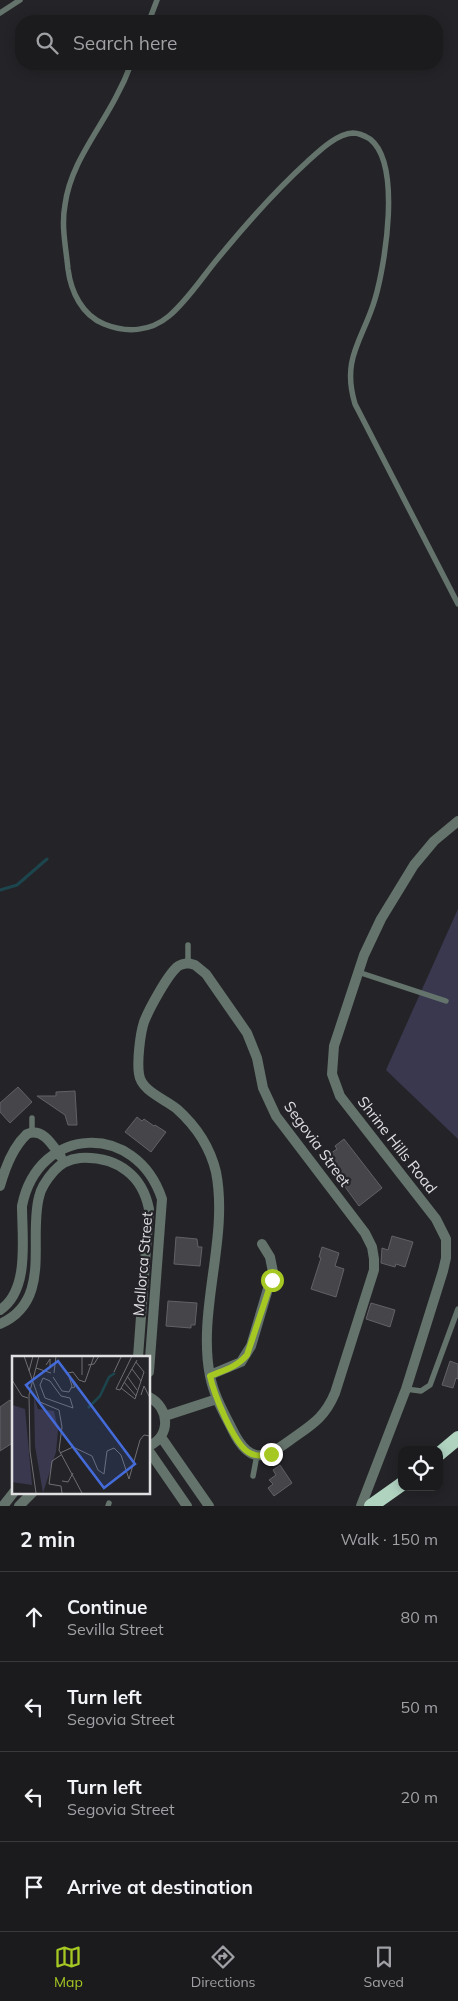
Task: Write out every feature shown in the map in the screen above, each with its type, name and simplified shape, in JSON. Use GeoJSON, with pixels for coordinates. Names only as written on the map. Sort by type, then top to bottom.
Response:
{"type":"FeatureCollection","features":[{"type":"Feature","properties":{"kind":"highway"},"geometry":{"type":"LineString","coordinates":[[443,1451],[458,1438]]}},
{"type":"Feature","properties":{"kind":"highway"},"geometry":{"type":"LineString","coordinates":[[372,1506],[398,1487]]}},
{"type":"Feature","properties":{"kind":"street","name":"Shrine Hills Road"},"geometry":{"type":"LineString","coordinates":[[361,1506],[406,1388],[443,1271],[447,1248],[443,1230],[436,1219],[346,1105],[332,1074],[334,1046],[358,972],[381,919],[414,864],[434,842],[458,821]]}},
{"type":"Feature","properties":{"kind":"street"},"geometry":{"type":"LineString","coordinates":[[188,963],[181,964],[172,973],[147,1014],[142,1031],[139,1076],[146,1088],[178,1110],[190,1123],[203,1138],[211,1155],[216,1173],[218,1215],[208,1336],[210,1376],[217,1399],[239,1442],[250,1453],[257,1456]]}},
{"type":"Feature","properties":{"kind":"street","name":"Segovia Street"},"geometry":{"type":"LineString","coordinates":[[188,963],[195,965],[206,974],[248,1033],[257,1058],[263,1088],[276,1116],[365,1233],[372,1247],[374,1259],[370,1282],[336,1393],[330,1405],[324,1415],[278,1450],[271,1454],[257,1456]]}},
{"type":"Feature","properties":{"kind":"street"},"geometry":{"type":"LineString","coordinates":[[0,1186],[4,1172],[17,1146],[23,1138],[32,1132],[45,1137],[64,1162],[49,1176],[39,1197],[37,1209],[36,1272],[30,1294],[18,1312],[0,1324]]}},
{"type":"Feature","properties":{"kind":"street","name":"Mallorca Street"},"geometry":{"type":"LineString","coordinates":[[0,1310],[11,1301],[21,1279],[22,1206],[25,1194],[38,1169],[58,1153],[81,1144],[103,1142],[125,1151],[144,1167],[158,1187],[162,1199],[150,1360]]}},
{"type":"Feature","properties":{"kind":"street","name":"Mallorca Street"},"geometry":{"type":"LineString","coordinates":[[64,1162],[85,1158],[106,1160],[118,1165],[137,1181],[144,1190],[149,1209],[138,1356]]}},
{"type":"Feature","properties":{"kind":"street"},"geometry":{"type":"LineString","coordinates":[[210,1376],[241,1362],[251,1346],[273,1272],[270,1257],[262,1244]]}},
{"type":"Feature","properties":{"kind":"street"},"geometry":{"type":"LineString","coordinates":[[146,1254],[159,1255]]}},
{"type":"Feature","properties":{"kind":"street"},"geometry":{"type":"LineString","coordinates":[[150,1398],[161,1408],[165,1416],[165,1427],[161,1437],[150,1445]]}},
{"type":"Feature","properties":{"kind":"street"},"geometry":{"type":"LineString","coordinates":[[165,1416],[217,1399]]}},
{"type":"Feature","properties":{"kind":"street"},"geometry":{"type":"LineString","coordinates":[[161,1437],[208,1506]]}},
{"type":"Feature","properties":{"kind":"street"},"geometry":{"type":"LineString","coordinates":[[150,1452],[188,1506]]}},
{"type":"Feature","properties":{"kind":"street"},"geometry":{"type":"LineString","coordinates":[[175,1488],[190,1478]]}},
{"type":"Feature","properties":{"kind":"street"},"geometry":{"type":"LineString","coordinates":[[3,1506],[12,1494]]}},
{"type":"Feature","properties":{"kind":"street"},"geometry":{"type":"LineString","coordinates":[[19,1506],[31,1494]]}},
{"type":"Feature","properties":{"kind":"lane"},"geometry":{"type":"LineString","coordinates":[[0,13],[20,0]]}},
{"type":"Feature","properties":{"kind":"lane"},"geometry":{"type":"LineString","coordinates":[[151,15],[157,0]]}},
{"type":"Feature","properties":{"kind":"lane"},"geometry":{"type":"LineString","coordinates":[[129,70],[81,158],[67,191],[64,207],[69,276],[80,304],[97,321],[121,330],[138,330],[154,326],[175,311],[259,210],[314,156],[336,139],[353,133],[362,134],[378,147],[388,172],[388,207],[378,287],[350,362],[349,384],[354,404],[458,604]]}},
{"type":"Feature","properties":{"kind":"lane"},"geometry":{"type":"LineString","coordinates":[[188,945],[188,963]]}},
{"type":"Feature","properties":{"kind":"lane"},"geometry":{"type":"LineString","coordinates":[[358,972],[446,1001]]}},
{"type":"Feature","properties":{"kind":"lane"},"geometry":{"type":"LineString","coordinates":[[32,1118],[32,1132]]}},
{"type":"Feature","properties":{"kind":"lane"},"geometry":{"type":"LineString","coordinates":[[406,1388],[421,1391],[430,1385],[458,1309]]}},
{"type":"Feature","properties":{"kind":"lane"},"geometry":{"type":"LineString","coordinates":[[253,1476],[257,1456]]}},
{"type":"Feature","properties":{"kind":"shaded area"},"geometry":{"type":"Polygon","coordinates":[[[458,909],[458,1139],[386,1070],[458,909]]]}},
{"type":"Feature","properties":{"kind":"building"},"geometry":{"type":"Polygon","coordinates":[[[18,1087],[32,1102],[10,1123],[0,1112],[0,1103],[18,1087]]]}},
{"type":"Feature","properties":{"kind":"building"},"geometry":{"type":"Polygon","coordinates":[[[75,1091],[77,1125],[68,1125],[65,1115],[37,1096],[56,1096],[56,1092],[75,1091]]]}},
{"type":"Feature","properties":{"kind":"building"},"geometry":{"type":"Polygon","coordinates":[[[137,1117],[166,1132],[151,1152],[125,1132],[137,1117]]]}},
{"type":"Feature","properties":{"kind":"building"},"geometry":{"type":"Polygon","coordinates":[[[344,1139],[382,1188],[359,1206],[324,1158],[337,1149],[335,1146],[344,1139]]]}},
{"type":"Feature","properties":{"kind":"building"},"geometry":{"type":"Polygon","coordinates":[[[392,1236],[413,1242],[405,1267],[396,1264],[395,1267],[381,1263],[382,1248],[388,1250],[392,1236]]]}},
{"type":"Feature","properties":{"kind":"building"},"geometry":{"type":"Polygon","coordinates":[[[176,1237],[197,1239],[198,1247],[202,1247],[200,1266],[174,1264],[176,1237]]]}},
{"type":"Feature","properties":{"kind":"building"},"geometry":{"type":"Polygon","coordinates":[[[322,1247],[339,1253],[335,1266],[344,1269],[336,1297],[311,1289],[321,1258],[319,1257],[322,1247]]]}},
{"type":"Feature","properties":{"kind":"building"},"geometry":{"type":"Polygon","coordinates":[[[168,1301],[197,1303],[195,1325],[191,1325],[191,1328],[166,1326],[168,1301]]]}},
{"type":"Feature","properties":{"kind":"building"},"geometry":{"type":"Polygon","coordinates":[[[371,1303],[395,1310],[390,1327],[366,1319],[371,1303]]]}},
{"type":"Feature","properties":{"kind":"building"},"geometry":{"type":"Polygon","coordinates":[[[450,1361],[458,1364],[458,1379],[456,1378],[453,1388],[442,1385],[450,1361]]]}},
{"type":"Feature","properties":{"kind":"building"},"geometry":{"type":"Polygon","coordinates":[[[10,1400],[12,1402],[12,1443],[0,1451],[0,1407],[10,1400]]]}},
{"type":"Feature","properties":{"kind":"building"},"geometry":{"type":"Polygon","coordinates":[[[280,1465],[292,1483],[274,1496],[268,1488],[273,1484],[269,1480],[276,1475],[273,1470],[280,1465]]]}},
{"type":"Feature","properties":{"kind":"waterway"},"geometry":{"type":"LineString","coordinates":[[0,890],[17,885],[47,859]]}},
{"type":"Feature","properties":{"kind":"route"},"geometry":{"type":"LineString","coordinates":[[271,1454],[257,1456],[244,1449],[217,1399],[210,1376],[241,1362],[247,1355],[272,1280]]}}]}
